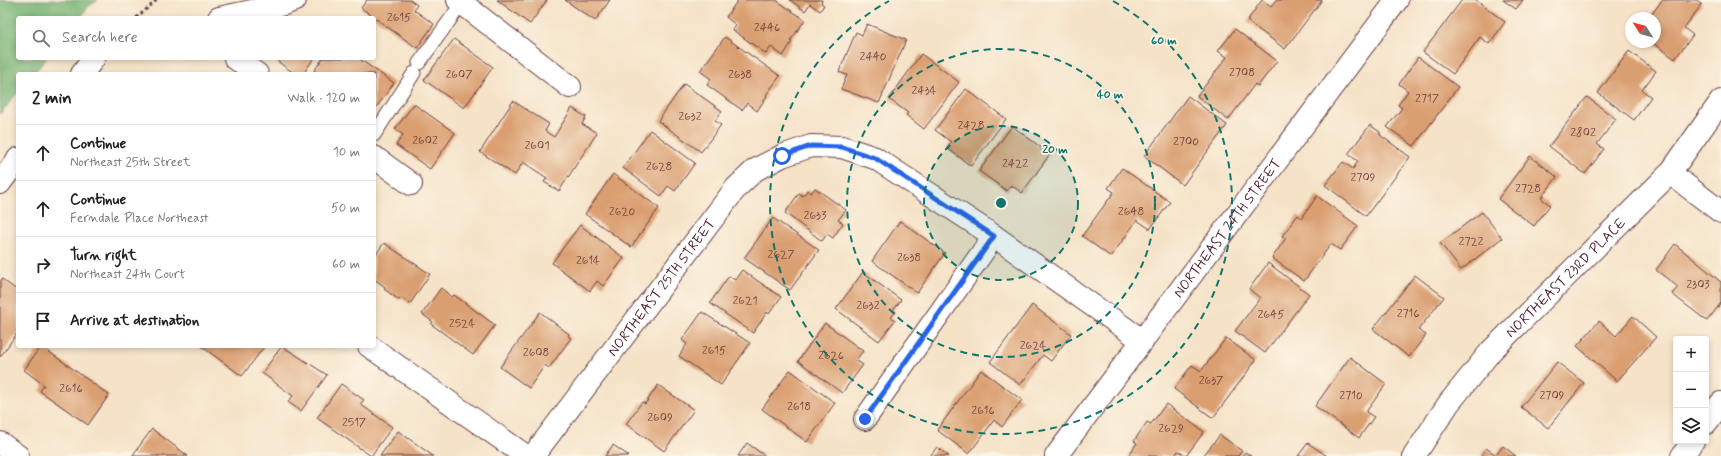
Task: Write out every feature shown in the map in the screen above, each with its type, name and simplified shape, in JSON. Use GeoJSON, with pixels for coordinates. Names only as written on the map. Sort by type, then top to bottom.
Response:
{"type":"FeatureCollection","features":[{"type":"Feature","properties":{"kind":"street"},"geometry":{"type":"LineString","coordinates":[[228,16],[284,4],[295,0]]}},
{"type":"Feature","properties":{"kind":"street","name":"NORTHEAST 24TH STREET"},"geometry":{"type":"LineString","coordinates":[[1056,456],[1398,0]]}},
{"type":"Feature","properties":{"kind":"street"},"geometry":{"type":"LineString","coordinates":[[460,2],[570,88]]}},
{"type":"Feature","properties":{"kind":"street"},"geometry":{"type":"LineString","coordinates":[[84,72],[92,60]]}},
{"type":"Feature","properties":{"kind":"street"},"geometry":{"type":"LineString","coordinates":[[238,60],[254,72]]}},
{"type":"Feature","properties":{"kind":"street","name":"NORTHEAST 23RD PLACE"},"geometry":{"type":"LineString","coordinates":[[1414,456],[1449,403],[1491,351],[1670,173],[1721,101]]}},
{"type":"Feature","properties":{"kind":"street","name":"NORTHEAST 25TH STREET"},"geometry":{"type":"LineString","coordinates":[[533,456],[736,188],[756,170],[782,156],[811,146],[842,147],[875,158],[994,236]]}},
{"type":"Feature","properties":{"kind":"street"},"geometry":{"type":"LineString","coordinates":[[376,158],[412,184]]}},
{"type":"Feature","properties":{"kind":"street"},"geometry":{"type":"LineString","coordinates":[[0,183],[16,162]]}},
{"type":"Feature","properties":{"kind":"street"},"geometry":{"type":"LineString","coordinates":[[1670,173],[1721,212]]}},
{"type":"Feature","properties":{"kind":"street"},"geometry":{"type":"LineString","coordinates":[[865,419],[994,236],[1143,341]]}},
{"type":"Feature","properties":{"kind":"street"},"geometry":{"type":"LineString","coordinates":[[372,348],[526,456]]}},
{"type":"Feature","properties":{"kind":"street"},"geometry":{"type":"LineString","coordinates":[[1709,419],[1721,403]]}},
{"type":"Feature","properties":{"kind":"street"},"geometry":{"type":"LineString","coordinates":[[0,443],[18,456]]}},
{"type":"Feature","properties":{"kind":"street"},"geometry":{"type":"LineString","coordinates":[[1682,456],[1691,444]]}},
{"type":"Feature","properties":{"kind":"lane"},"geometry":{"type":"LineString","coordinates":[[376,133],[460,2]]}},
{"type":"Feature","properties":{"kind":"path"},"geometry":{"type":"LineString","coordinates":[[138,16],[158,0]]}},
{"type":"Feature","properties":{"kind":"green space"},"geometry":{"type":"Polygon","coordinates":[[[0,0],[98,0],[89,6],[82,16],[16,16],[16,60],[45,60],[35,72],[16,72],[16,94],[0,114],[0,0]]]}},
{"type":"Feature","properties":{"kind":"building"},"geometry":{"type":"Polygon","coordinates":[[[367,0],[410,0],[417,5],[414,10],[434,24],[417,48],[376,19],[376,16],[372,16],[361,8],[367,0]]]}},
{"type":"Feature","properties":{"kind":"building"},"geometry":{"type":"Polygon","coordinates":[[[497,0],[547,0],[530,24],[497,0]]]}},
{"type":"Feature","properties":{"kind":"building"},"geometry":{"type":"Polygon","coordinates":[[[565,0],[610,0],[595,21],[565,0]]]}},
{"type":"Feature","properties":{"kind":"building"},"geometry":{"type":"Polygon","coordinates":[[[738,0],[776,0],[805,20],[790,41],[792,42],[783,56],[771,47],[766,54],[733,30],[736,25],[726,17],[738,0]]]}},
{"type":"Feature","properties":{"kind":"building"},"geometry":{"type":"Polygon","coordinates":[[[790,0],[822,0],[821,3],[824,5],[820,11],[810,4],[805,11],[790,0]]]}},
{"type":"Feature","properties":{"kind":"building"},"geometry":{"type":"Polygon","coordinates":[[[1262,0],[1271,6],[1276,0],[1322,0],[1285,49],[1247,21],[1262,0]]]}},
{"type":"Feature","properties":{"kind":"building"},"geometry":{"type":"Polygon","coordinates":[[[1462,0],[1476,0],[1505,22],[1489,44],[1480,37],[1453,74],[1423,52],[1462,0]]]}},
{"type":"Feature","properties":{"kind":"building"},"geometry":{"type":"Polygon","coordinates":[[[1503,0],[1523,0],[1516,9],[1503,0]]]}},
{"type":"Feature","properties":{"kind":"building"},"geometry":{"type":"Polygon","coordinates":[[[1662,0],[1697,0],[1702,4],[1684,28],[1693,35],[1675,59],[1660,48],[1661,12],[1653,12],[1662,0]]]}},
{"type":"Feature","properties":{"kind":"building"},"geometry":{"type":"Polygon","coordinates":[[[867,24],[906,40],[879,103],[841,89],[847,75],[839,72],[856,32],[862,35],[867,24]]]}},
{"type":"Feature","properties":{"kind":"building"},"geometry":{"type":"Polygon","coordinates":[[[1235,29],[1277,61],[1258,86],[1255,84],[1228,120],[1197,96],[1227,57],[1218,51],[1235,29]]]}},
{"type":"Feature","properties":{"kind":"building"},"geometry":{"type":"Polygon","coordinates":[[[725,37],[780,76],[766,95],[767,96],[757,111],[747,103],[742,110],[707,85],[711,79],[700,71],[725,37]]]}},
{"type":"Feature","properties":{"kind":"building"},"geometry":{"type":"Polygon","coordinates":[[[454,39],[493,67],[464,108],[424,80],[454,39]]]}},
{"type":"Feature","properties":{"kind":"building"},"geometry":{"type":"Polygon","coordinates":[[[1629,51],[1656,71],[1642,90],[1651,97],[1634,120],[1598,93],[1629,51]]]}},
{"type":"Feature","properties":{"kind":"building"},"geometry":{"type":"Polygon","coordinates":[[[921,54],[959,82],[924,129],[906,115],[908,113],[889,99],[921,54]]]}},
{"type":"Feature","properties":{"kind":"building"},"geometry":{"type":"Polygon","coordinates":[[[1418,57],[1458,87],[1414,146],[1387,127],[1402,108],[1398,105],[1408,91],[1399,84],[1418,57]]]}},
{"type":"Feature","properties":{"kind":"building"},"geometry":{"type":"Polygon","coordinates":[[[276,60],[313,60],[304,72],[292,72],[276,60]]]}},
{"type":"Feature","properties":{"kind":"building"},"geometry":{"type":"Polygon","coordinates":[[[322,60],[361,60],[394,83],[376,108],[376,72],[314,71],[322,60]]]}},
{"type":"Feature","properties":{"kind":"building"},"geometry":{"type":"Polygon","coordinates":[[[684,84],[722,111],[715,121],[721,125],[701,152],[658,121],[684,84]]]}},
{"type":"Feature","properties":{"kind":"building"},"geometry":{"type":"Polygon","coordinates":[[[966,89],[1006,119],[971,166],[947,148],[951,142],[935,130],[966,89]]]}},
{"type":"Feature","properties":{"kind":"building"},"geometry":{"type":"Polygon","coordinates":[[[1188,96],[1227,125],[1183,185],[1144,156],[1188,96]]]}},
{"type":"Feature","properties":{"kind":"building"},"geometry":{"type":"Polygon","coordinates":[[[1587,97],[1616,119],[1597,144],[1604,149],[1585,174],[1549,146],[1587,97]]]}},
{"type":"Feature","properties":{"kind":"building"},"geometry":{"type":"Polygon","coordinates":[[[513,101],[549,124],[545,131],[554,137],[572,108],[586,117],[582,124],[597,133],[559,191],[544,182],[547,178],[523,162],[515,175],[480,152],[513,101]]]}},
{"type":"Feature","properties":{"kind":"building"},"geometry":{"type":"Polygon","coordinates":[[[414,104],[455,133],[430,169],[396,145],[403,135],[395,129],[414,104]]]}},
{"type":"Feature","properties":{"kind":"building"},"geometry":{"type":"Polygon","coordinates":[[[1370,125],[1380,132],[1380,135],[1410,157],[1366,216],[1325,185],[1343,162],[1353,169],[1358,161],[1348,154],[1370,125]]]}},
{"type":"Feature","properties":{"kind":"building"},"geometry":{"type":"Polygon","coordinates":[[[1012,126],[1050,154],[1022,193],[1011,185],[1007,191],[979,171],[1012,126]]]}},
{"type":"Feature","properties":{"kind":"building"},"geometry":{"type":"Polygon","coordinates":[[[650,130],[695,163],[675,191],[668,186],[661,196],[623,168],[650,130]]]}},
{"type":"Feature","properties":{"kind":"building"},"geometry":{"type":"Polygon","coordinates":[[[1530,156],[1557,177],[1541,198],[1550,205],[1534,226],[1498,199],[1530,156]]]}},
{"type":"Feature","properties":{"kind":"building"},"geometry":{"type":"Polygon","coordinates":[[[1122,168],[1170,202],[1150,229],[1137,220],[1111,257],[1082,236],[1114,192],[1108,188],[1122,168]]]}},
{"type":"Feature","properties":{"kind":"building"},"geometry":{"type":"Polygon","coordinates":[[[613,174],[659,208],[631,247],[585,214],[613,174]]]}},
{"type":"Feature","properties":{"kind":"building"},"geometry":{"type":"Polygon","coordinates":[[[815,188],[846,210],[838,220],[843,223],[833,238],[827,234],[822,241],[785,213],[799,193],[803,196],[807,190],[811,193],[815,188]]]}},
{"type":"Feature","properties":{"kind":"building"},"geometry":{"type":"Polygon","coordinates":[[[1317,196],[1358,226],[1340,250],[1331,244],[1304,281],[1272,258],[1286,238],[1282,236],[1298,215],[1302,218],[1317,196]]]}},
{"type":"Feature","properties":{"kind":"building"},"geometry":{"type":"Polygon","coordinates":[[[1482,212],[1502,238],[1461,270],[1440,243],[1482,212]]]}},
{"type":"Feature","properties":{"kind":"building"},"geometry":{"type":"Polygon","coordinates":[[[773,218],[819,250],[790,290],[744,258],[773,218]]]}},
{"type":"Feature","properties":{"kind":"building"},"geometry":{"type":"Polygon","coordinates":[[[900,221],[945,253],[917,293],[872,261],[900,221]]]}},
{"type":"Feature","properties":{"kind":"building"},"geometry":{"type":"Polygon","coordinates":[[[580,225],[624,258],[603,286],[597,281],[590,291],[552,263],[580,225]]]}},
{"type":"Feature","properties":{"kind":"building"},"geometry":{"type":"Polygon","coordinates":[[[384,243],[430,274],[410,304],[401,298],[399,300],[384,289],[385,287],[376,280],[376,254],[384,243]]]}},
{"type":"Feature","properties":{"kind":"building"},"geometry":{"type":"Polygon","coordinates":[[[1675,244],[1721,282],[1721,303],[1707,321],[1672,294],[1678,287],[1656,270],[1675,244]]]}},
{"type":"Feature","properties":{"kind":"building"},"geometry":{"type":"Polygon","coordinates":[[[1268,263],[1309,294],[1265,353],[1235,331],[1260,298],[1249,289],[1268,263]]]}},
{"type":"Feature","properties":{"kind":"building"},"geometry":{"type":"Polygon","coordinates":[[[742,270],[781,297],[769,314],[767,312],[753,333],[710,303],[729,276],[735,280],[742,270]]]}},
{"type":"Feature","properties":{"kind":"building"},"geometry":{"type":"Polygon","coordinates":[[[863,272],[901,300],[893,310],[896,312],[891,317],[895,320],[879,341],[836,309],[863,272]]]}},
{"type":"Feature","properties":{"kind":"building"},"geometry":{"type":"Polygon","coordinates":[[[1415,275],[1444,297],[1418,330],[1426,335],[1409,357],[1373,329],[1415,275]]]}},
{"type":"Feature","properties":{"kind":"building"},"geometry":{"type":"Polygon","coordinates":[[[2,279],[16,290],[16,335],[0,357],[0,282],[2,279]]]}},
{"type":"Feature","properties":{"kind":"building"},"geometry":{"type":"Polygon","coordinates":[[[441,288],[452,297],[454,295],[495,325],[473,355],[431,324],[433,322],[422,314],[441,288]]]}},
{"type":"Feature","properties":{"kind":"building"},"geometry":{"type":"Polygon","coordinates":[[[1032,305],[1071,334],[1051,361],[1043,355],[1020,385],[990,362],[1032,305]]]}},
{"type":"Feature","properties":{"kind":"building"},"geometry":{"type":"Polygon","coordinates":[[[540,312],[569,334],[568,336],[571,338],[549,368],[545,365],[529,388],[500,367],[540,312]]]}},
{"type":"Feature","properties":{"kind":"building"},"geometry":{"type":"Polygon","coordinates":[[[702,312],[750,343],[721,385],[679,356],[687,344],[682,340],[702,312]]]}},
{"type":"Feature","properties":{"kind":"building"},"geometry":{"type":"Polygon","coordinates":[[[1633,316],[1656,337],[1617,381],[1577,346],[1599,321],[1616,336],[1633,316]]]}},
{"type":"Feature","properties":{"kind":"building"},"geometry":{"type":"Polygon","coordinates":[[[825,323],[863,351],[856,360],[863,365],[842,393],[798,361],[825,323]]]}},
{"type":"Feature","properties":{"kind":"building"},"geometry":{"type":"Polygon","coordinates":[[[1226,338],[1256,360],[1213,418],[1174,389],[1192,365],[1201,371],[1226,338]]]}},
{"type":"Feature","properties":{"kind":"building"},"geometry":{"type":"Polygon","coordinates":[[[40,348],[44,348],[109,395],[88,425],[40,391],[44,385],[24,370],[40,348]]]}},
{"type":"Feature","properties":{"kind":"building"},"geometry":{"type":"Polygon","coordinates":[[[204,348],[263,348],[242,376],[204,348]]]}},
{"type":"Feature","properties":{"kind":"building"},"geometry":{"type":"Polygon","coordinates":[[[281,348],[285,348],[327,375],[301,411],[288,402],[293,396],[262,373],[281,348]]]}},
{"type":"Feature","properties":{"kind":"building"},"geometry":{"type":"Polygon","coordinates":[[[1350,357],[1386,384],[1366,412],[1374,417],[1359,438],[1315,406],[1350,357]]]}},
{"type":"Feature","properties":{"kind":"building"},"geometry":{"type":"Polygon","coordinates":[[[1557,362],[1584,383],[1548,428],[1521,407],[1557,362]]]}},
{"type":"Feature","properties":{"kind":"building"},"geometry":{"type":"Polygon","coordinates":[[[790,370],[835,403],[807,442],[762,409],[790,370]]]}},
{"type":"Feature","properties":{"kind":"building"},"geometry":{"type":"Polygon","coordinates":[[[981,370],[1022,400],[1002,427],[994,420],[969,454],[937,430],[981,370]]]}},
{"type":"Feature","properties":{"kind":"building"},"geometry":{"type":"Polygon","coordinates":[[[341,384],[364,400],[360,404],[392,427],[371,456],[317,418],[341,384]]]}},
{"type":"Feature","properties":{"kind":"building"},"geometry":{"type":"Polygon","coordinates":[[[658,385],[694,410],[664,451],[626,424],[642,402],[645,404],[658,385]]]}},
{"type":"Feature","properties":{"kind":"building"},"geometry":{"type":"Polygon","coordinates":[[[1166,404],[1204,432],[1186,456],[1178,451],[1175,456],[1128,456],[1137,443],[1134,441],[1147,422],[1151,424],[1166,404]]]}},
{"type":"Feature","properties":{"kind":"building"},"geometry":{"type":"Polygon","coordinates":[[[152,429],[188,456],[132,456],[152,429]]]}},
{"type":"Feature","properties":{"kind":"building"},"geometry":{"type":"Polygon","coordinates":[[[398,431],[433,456],[380,456],[398,431]]]}},
{"type":"Feature","properties":{"kind":"building"},"geometry":{"type":"Polygon","coordinates":[[[1220,435],[1242,451],[1238,456],[1203,456],[1220,435]]]}},
{"type":"Feature","properties":{"kind":"building"},"geometry":{"type":"Polygon","coordinates":[[[747,443],[765,456],[738,456],[747,443]]]}},
{"type":"Feature","properties":{"kind":"building"},"geometry":{"type":"Polygon","coordinates":[[[1308,443],[1327,456],[1298,456],[1308,443]]]}},
{"type":"Feature","properties":{"kind":"building"},"geometry":{"type":"Polygon","coordinates":[[[613,445],[629,456],[605,456],[613,445]]]}},
{"type":"Feature","properties":{"kind":"building"},"geometry":{"type":"Polygon","coordinates":[[[1503,446],[1516,456],[1481,456],[1486,448],[1496,455],[1503,446]]]}},
{"type":"Feature","properties":{"kind":"building"},"geometry":{"type":"Polygon","coordinates":[[[937,447],[949,456],[930,456],[937,447]]]}},
{"type":"Feature","properties":{"kind":"building"},"geometry":{"type":"Polygon","coordinates":[[[1245,452],[1251,456],[1242,456],[1245,452]]]}},
{"type":"Feature","properties":{"kind":"route"},"geometry":{"type":"LineString","coordinates":[[782,156],[811,146],[842,147],[875,158],[994,236],[865,419]]}}]}
